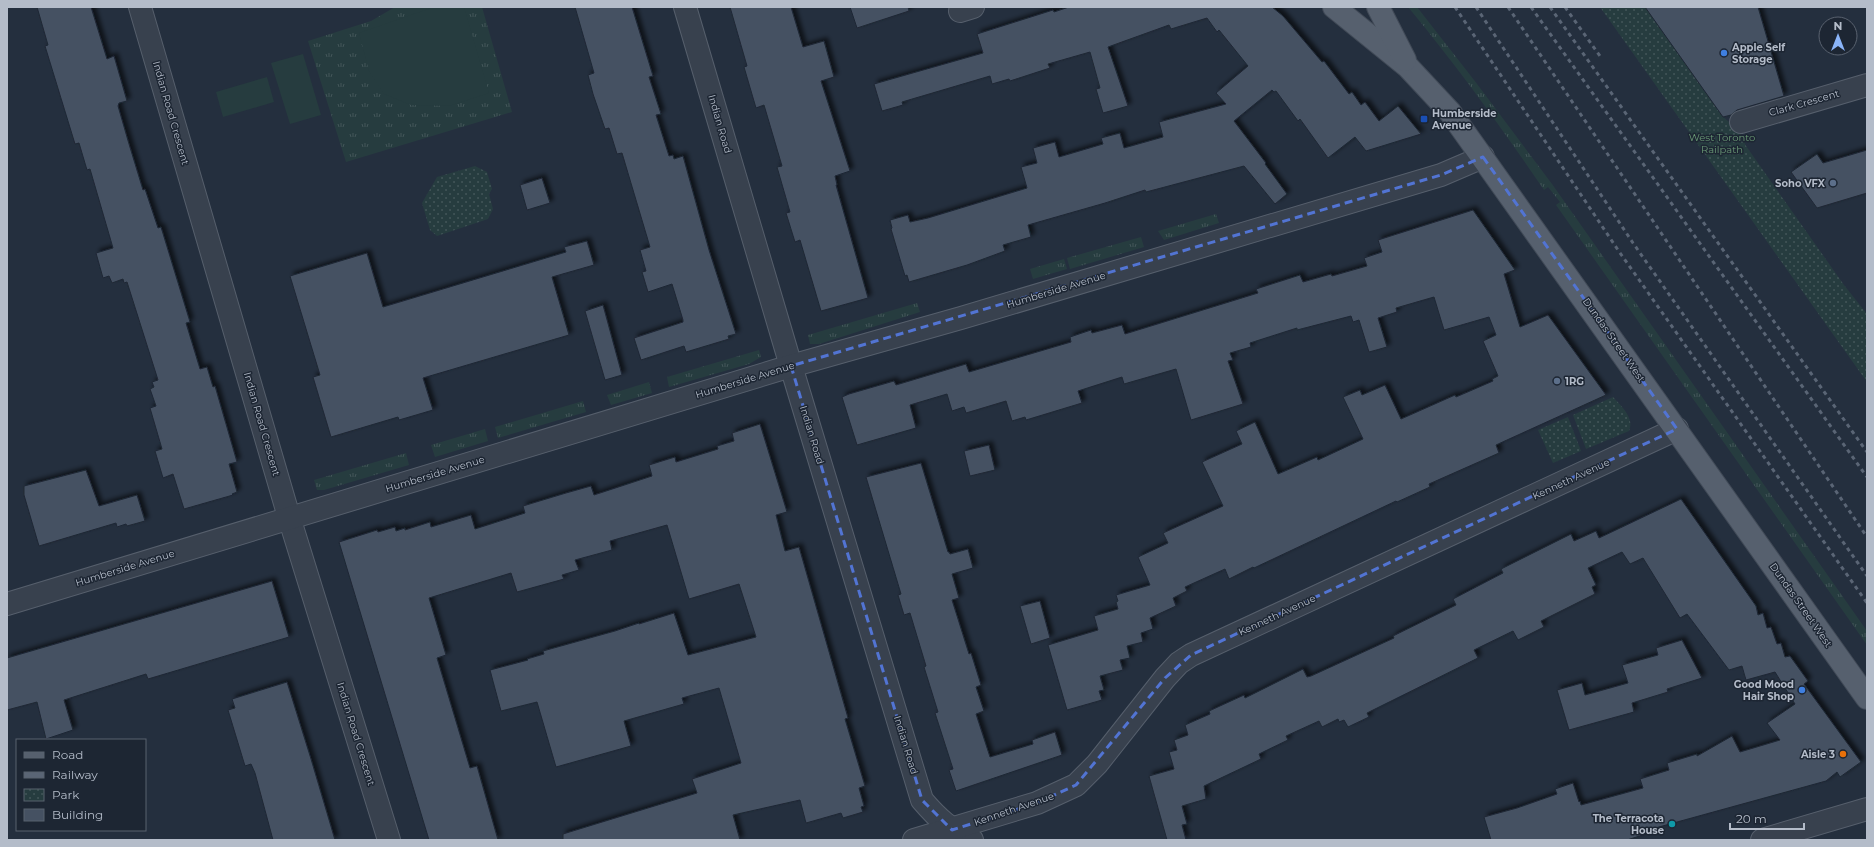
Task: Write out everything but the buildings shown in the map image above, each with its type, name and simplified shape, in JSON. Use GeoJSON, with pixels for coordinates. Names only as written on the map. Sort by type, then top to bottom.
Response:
{"type":"FeatureCollection","features":[{"type":"Feature","properties":{"kind":"main road","name":"Dundas Street West"},"geometry":{"type":"LineString","coordinates":[[1334,7],[1408,67],[1450,112],[1867,698]]}},
{"type":"Feature","properties":{"kind":"main road"},"geometry":{"type":"LineString","coordinates":[[1378,7],[1408,67]]}},
{"type":"Feature","properties":{"kind":"street","name":"Indian Road Crescent"},"geometry":{"type":"LineString","coordinates":[[140,7],[289,517],[389,840]]}},
{"type":"Feature","properties":{"kind":"street","name":"Indian Road"},"geometry":{"type":"LineString","coordinates":[[685,7],[791,366],[922,800],[934,815],[952,830],[972,840]]}},
{"type":"Feature","properties":{"kind":"street","name":"Clark Crescent"},"geometry":{"type":"LineString","coordinates":[[1741,122],[1867,85]]}},
{"type":"Feature","properties":{"kind":"street","name":"Humberside Avenue"},"geometry":{"type":"LineString","coordinates":[[7,604],[289,517],[791,366],[961,318],[1441,175],[1483,157]]}},
{"type":"Feature","properties":{"kind":"street","name":"Kenneth Avenue"},"geometry":{"type":"LineString","coordinates":[[914,840],[1037,804],[1076,785],[1088,775],[1165,678],[1179,663],[1191,655],[1677,429]]}},
{"type":"Feature","properties":{"kind":"street"},"geometry":{"type":"LineString","coordinates":[[1762,840],[1867,809]]}},
{"type":"Feature","properties":{"kind":"highlighted area"},"geometry":{"type":"Polygon","coordinates":[[[1483,157],[1677,429],[1191,655],[1165,678],[1076,785],[1037,803],[952,830],[922,800],[791,366],[1441,175],[1483,157]]]}},
{"type":"Feature","properties":{"kind":"green space"},"geometry":{"type":"Polygon","coordinates":[[[395,7],[482,7],[512,112],[346,162],[308,41],[371,21],[395,7]]]}},
{"type":"Feature","properties":{"kind":"green space"},"geometry":{"type":"Polygon","coordinates":[[[434,7],[464,7],[489,93],[449,106],[411,105],[384,94],[369,71],[359,33],[434,7]]]}},
{"type":"Feature","properties":{"kind":"green space"},"geometry":{"type":"Polygon","coordinates":[[[1408,7],[1417,7],[1552,184],[1867,631],[1867,645],[1556,205],[1560,202],[1548,187],[1544,190],[1478,97],[1408,7]]]}},
{"type":"Feature","properties":{"kind":"green space","name":"West Toronto Railpath"},"geometry":{"type":"Polygon","coordinates":[[[1600,7],[1645,7],[1723,117],[1739,130],[1746,146],[1844,285],[1867,314],[1867,382],[1600,7]]]}},
{"type":"Feature","properties":{"kind":"green space"},"geometry":{"type":"Polygon","coordinates":[[[303,54],[321,115],[290,124],[271,63],[303,54]]]}},
{"type":"Feature","properties":{"kind":"green space"},"geometry":{"type":"Polygon","coordinates":[[[267,77],[274,102],[223,117],[216,92],[267,77]]]}},
{"type":"Feature","properties":{"kind":"green space"},"geometry":{"type":"Polygon","coordinates":[[[475,166],[487,172],[492,189],[489,194],[493,209],[488,219],[437,236],[430,230],[422,203],[437,177],[475,166]]]}},
{"type":"Feature","properties":{"kind":"green space"},"geometry":{"type":"Polygon","coordinates":[[[1216,214],[1219,223],[1164,240],[1158,231],[1216,214]]]}},
{"type":"Feature","properties":{"kind":"green space"},"geometry":{"type":"Polygon","coordinates":[[[1141,237],[1144,247],[1070,269],[1067,258],[1141,237]]]}},
{"type":"Feature","properties":{"kind":"green space"},"geometry":{"type":"Polygon","coordinates":[[[1064,259],[1067,269],[1033,279],[1030,269],[1064,259]]]}},
{"type":"Feature","properties":{"kind":"green space"},"geometry":{"type":"Polygon","coordinates":[[[917,303],[920,312],[819,344],[810,344],[808,335],[917,303]]]}},
{"type":"Feature","properties":{"kind":"green space"},"geometry":{"type":"Polygon","coordinates":[[[759,350],[761,357],[749,364],[669,387],[667,377],[759,350]]]}},
{"type":"Feature","properties":{"kind":"green space"},"geometry":{"type":"Polygon","coordinates":[[[649,382],[652,393],[611,405],[607,395],[649,382]]]}},
{"type":"Feature","properties":{"kind":"green space"},"geometry":{"type":"Polygon","coordinates":[[[1613,397],[1629,417],[1629,431],[1586,449],[1573,415],[1613,397]]]}},
{"type":"Feature","properties":{"kind":"green space"},"geometry":{"type":"Polygon","coordinates":[[[583,401],[586,412],[498,438],[495,427],[583,401]]]}},
{"type":"Feature","properties":{"kind":"green space"},"geometry":{"type":"Polygon","coordinates":[[[1568,417],[1581,451],[1553,463],[1538,430],[1568,417]]]}},
{"type":"Feature","properties":{"kind":"green space"},"geometry":{"type":"Polygon","coordinates":[[[485,429],[488,441],[435,457],[431,445],[485,429]]]}},
{"type":"Feature","properties":{"kind":"green space"},"geometry":{"type":"Polygon","coordinates":[[[406,453],[409,465],[324,490],[317,490],[314,480],[406,453]]]}},
{"type":"Feature","properties":{"kind":"railway"},"geometry":{"type":"LineString","coordinates":[[1455,7],[1618,250],[1867,603]]}},
{"type":"Feature","properties":{"kind":"railway"},"geometry":{"type":"LineString","coordinates":[[1476,7],[1633,243],[1867,576]]}},
{"type":"Feature","properties":{"kind":"railway"},"geometry":{"type":"LineString","coordinates":[[1508,7],[1867,537]]}},
{"type":"Feature","properties":{"kind":"railway"},"geometry":{"type":"LineString","coordinates":[[1531,7],[1867,477]]}},
{"type":"Feature","properties":{"kind":"railway"},"geometry":{"type":"LineString","coordinates":[[1550,7],[1867,452]]}},
{"type":"Feature","properties":{"kind":"railway"},"geometry":{"type":"LineString","coordinates":[[1565,7],[1600,56]]}},
{"type":"Feature","properties":{"kind":"place","name":"Apple Self Storage"},"geometry":{"type":"Point","coordinates":[1724,53]}},
{"type":"Feature","properties":{"kind":"place","name":"Humberside Avenue"},"geometry":{"type":"Point","coordinates":[1424,119]}},
{"type":"Feature","properties":{"kind":"place","name":"Soho VFX"},"geometry":{"type":"Point","coordinates":[1833,183]}},
{"type":"Feature","properties":{"kind":"place","name":"1RG"},"geometry":{"type":"Point","coordinates":[1557,381]}},
{"type":"Feature","properties":{"kind":"place","name":"Good Mood Hair Shop"},"geometry":{"type":"Point","coordinates":[1802,690]}},
{"type":"Feature","properties":{"kind":"place","name":"Aisle 3"},"geometry":{"type":"Point","coordinates":[1843,754]}},
{"type":"Feature","properties":{"kind":"place","name":"The Terracota House"},"geometry":{"type":"Point","coordinates":[1672,824]}}]}
